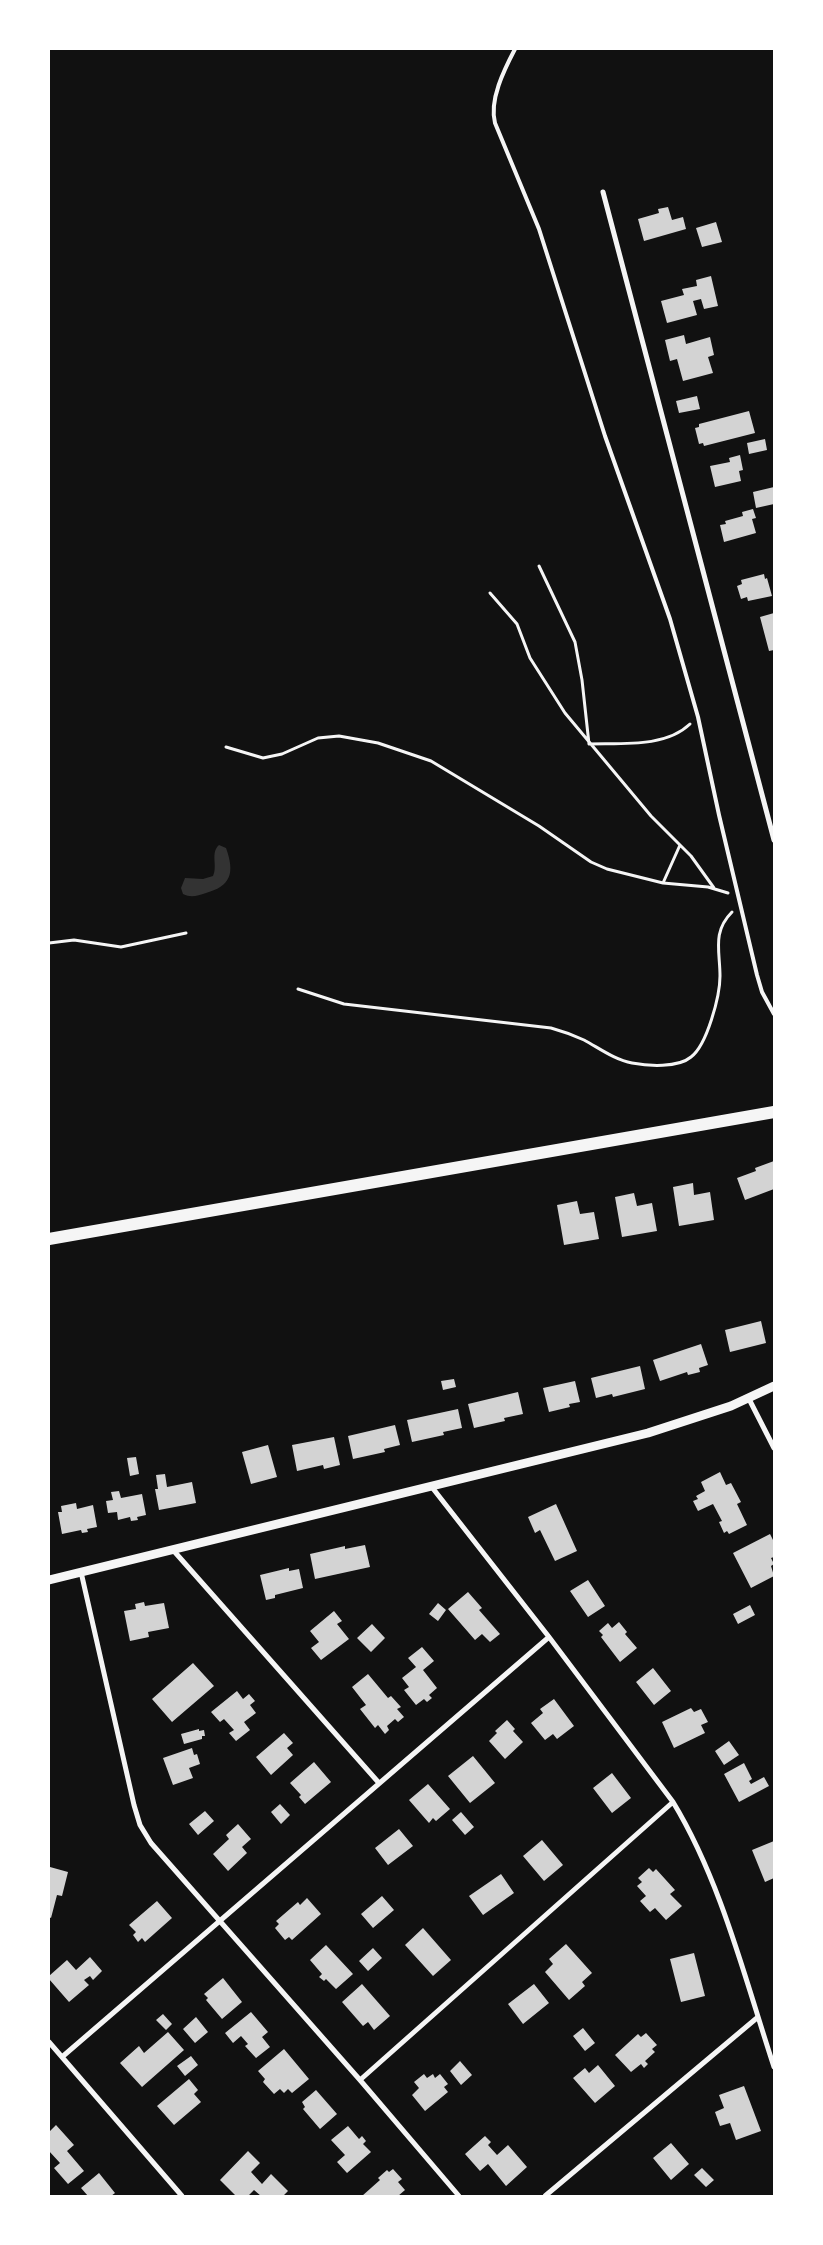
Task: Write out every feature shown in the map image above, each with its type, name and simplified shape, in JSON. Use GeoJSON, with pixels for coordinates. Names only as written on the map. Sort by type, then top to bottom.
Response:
{"type":"FeatureCollection","features":[{"type":"Feature","properties":{"kind":"main road"},"geometry":{"type":"LineString","coordinates":[[49,1239],[774,1112]]}},
{"type":"Feature","properties":{"kind":"street"},"geometry":{"type":"LineString","coordinates":[[603,192],[774,840]]}},
{"type":"Feature","properties":{"kind":"street"},"geometry":{"type":"LineString","coordinates":[[49,1580],[648,1432],[748,1398],[774,1386]]}},
{"type":"Feature","properties":{"kind":"street"},"geometry":{"type":"LineString","coordinates":[[748,1398],[774,1448]]}},
{"type":"Feature","properties":{"kind":"street"},"geometry":{"type":"LineString","coordinates":[[431,1486],[549,1636],[673,1802],[694,1838],[711,1877],[774,2066]]}},
{"type":"Feature","properties":{"kind":"street"},"geometry":{"type":"LineString","coordinates":[[173,1550],[379,1783]]}},
{"type":"Feature","properties":{"kind":"street"},"geometry":{"type":"LineString","coordinates":[[81,1572],[134,1806],[140,1825],[151,1843],[360,2080],[458,2196]]}},
{"type":"Feature","properties":{"kind":"street"},"geometry":{"type":"LineString","coordinates":[[62,2057],[549,1636]]}},
{"type":"Feature","properties":{"kind":"street"},"geometry":{"type":"LineString","coordinates":[[360,2080],[673,1802]]}},
{"type":"Feature","properties":{"kind":"street"},"geometry":{"type":"LineString","coordinates":[[545,2196],[758,2018]]}},
{"type":"Feature","properties":{"kind":"street"},"geometry":{"type":"LineString","coordinates":[[49,2042],[182,2196]]}},
{"type":"Feature","properties":{"kind":"lane"},"geometry":{"type":"LineString","coordinates":[[515,49],[495,101],[492,112],[494,123],[539,229],[605,436],[670,620],[698,717],[718,815],[762,992],[774,1014]]}},
{"type":"Feature","properties":{"kind":"path"},"geometry":{"type":"LineString","coordinates":[[539,566],[575,642],[582,680],[589,744]]}},
{"type":"Feature","properties":{"kind":"path"},"geometry":{"type":"LineString","coordinates":[[490,592],[517,624],[530,658],[565,714],[651,816],[680,845],[715,889]]}},
{"type":"Feature","properties":{"kind":"path"},"geometry":{"type":"LineString","coordinates":[[589,744],[633,743],[665,738],[685,729],[698,717]]}},
{"type":"Feature","properties":{"kind":"path"},"geometry":{"type":"LineString","coordinates":[[226,747],[257,757],[270,757],[282,754],[318,738],[339,736],[367,740],[409,752],[431,761],[498,800],[591,862],[626,875],[663,883],[715,889],[732,894],[740,903],[721,925],[718,954],[720,986],[713,1016],[700,1046],[692,1057],[674,1063],[630,1062],[582,1039],[552,1028],[344,1004],[298,990]]}},
{"type":"Feature","properties":{"kind":"path"},"geometry":{"type":"LineString","coordinates":[[663,883],[680,845]]}},
{"type":"Feature","properties":{"kind":"path"},"geometry":{"type":"LineString","coordinates":[[49,943],[74,940],[121,947],[186,933]]}},
{"type":"Feature","properties":{"kind":"shaded area"},"geometry":{"type":"Polygon","coordinates":[[[219,845],[226,848],[229,857],[230,871],[226,882],[221,887],[200,895],[191,896],[183,894],[181,888],[185,878],[203,879],[213,876],[215,868],[214,856],[219,845]]]}},
{"type":"Feature","properties":{"kind":"building"},"geometry":{"type":"Polygon","coordinates":[[[668,207],[672,220],[683,217],[686,229],[644,241],[638,219],[659,213],[658,209],[668,207]]]}},
{"type":"Feature","properties":{"kind":"building"},"geometry":{"type":"Polygon","coordinates":[[[716,222],[722,242],[702,247],[696,228],[716,222]]]}},
{"type":"Feature","properties":{"kind":"building"},"geometry":{"type":"Polygon","coordinates":[[[711,276],[718,306],[704,309],[701,299],[693,301],[697,315],[667,323],[661,301],[684,295],[682,289],[697,286],[696,280],[711,276]]]}},
{"type":"Feature","properties":{"kind":"building"},"geometry":{"type":"Polygon","coordinates":[[[684,335],[686,344],[710,337],[714,355],[708,357],[713,373],[683,381],[677,359],[670,361],[665,340],[684,335]]]}},
{"type":"Feature","properties":{"kind":"building"},"geometry":{"type":"Polygon","coordinates":[[[697,396],[700,409],[679,413],[676,401],[697,396]]]}},
{"type":"Feature","properties":{"kind":"building"},"geometry":{"type":"Polygon","coordinates":[[[749,411],[755,433],[704,446],[703,443],[699,444],[695,428],[699,427],[699,424],[749,411]]]}},
{"type":"Feature","properties":{"kind":"building"},"geometry":{"type":"Polygon","coordinates":[[[765,439],[767,450],[749,454],[747,443],[765,439]]]}},
{"type":"Feature","properties":{"kind":"building"},"geometry":{"type":"Polygon","coordinates":[[[740,455],[743,470],[739,471],[741,481],[715,487],[710,466],[730,462],[729,458],[740,455]]]}},
{"type":"Feature","properties":{"kind":"building"},"geometry":{"type":"Polygon","coordinates":[[[774,487],[774,504],[756,508],[753,492],[774,487]]]}},
{"type":"Feature","properties":{"kind":"building"},"geometry":{"type":"Polygon","coordinates":[[[753,509],[756,518],[752,519],[756,533],[724,542],[720,525],[726,524],[725,521],[743,516],[742,512],[753,509]]]}},
{"type":"Feature","properties":{"kind":"building"},"geometry":{"type":"Polygon","coordinates":[[[764,574],[772,596],[748,601],[747,597],[741,599],[737,586],[742,584],[741,580],[764,574]]]}},
{"type":"Feature","properties":{"kind":"building"},"geometry":{"type":"Polygon","coordinates":[[[774,613],[774,650],[769,651],[760,617],[774,613]]]}},
{"type":"Feature","properties":{"kind":"building"},"geometry":{"type":"Polygon","coordinates":[[[774,1161],[774,1189],[745,1200],[737,1178],[756,1171],[755,1168],[774,1161]]]}},
{"type":"Feature","properties":{"kind":"building"},"geometry":{"type":"Polygon","coordinates":[[[693,1183],[694,1195],[710,1192],[714,1220],[679,1226],[673,1187],[693,1183]]]}},
{"type":"Feature","properties":{"kind":"building"},"geometry":{"type":"Polygon","coordinates":[[[634,1193],[637,1206],[652,1203],[657,1231],[622,1237],[615,1197],[634,1193]]]}},
{"type":"Feature","properties":{"kind":"building"},"geometry":{"type":"Polygon","coordinates":[[[577,1201],[580,1214],[594,1212],[599,1239],[564,1245],[557,1205],[577,1201]]]}},
{"type":"Feature","properties":{"kind":"building"},"geometry":{"type":"Polygon","coordinates":[[[761,1321],[766,1343],[730,1352],[725,1330],[761,1321]]]}},
{"type":"Feature","properties":{"kind":"building"},"geometry":{"type":"Polygon","coordinates":[[[701,1344],[708,1365],[699,1368],[700,1372],[688,1375],[687,1372],[660,1381],[653,1360],[701,1344]]]}},
{"type":"Feature","properties":{"kind":"building"},"geometry":{"type":"Polygon","coordinates":[[[640,1366],[645,1389],[613,1397],[612,1394],[596,1398],[591,1378],[640,1366]]]}},
{"type":"Feature","properties":{"kind":"building"},"geometry":{"type":"Polygon","coordinates":[[[454,1379],[456,1387],[443,1390],[441,1381],[454,1379]]]}},
{"type":"Feature","properties":{"kind":"building"},"geometry":{"type":"Polygon","coordinates":[[[575,1381],[580,1402],[569,1404],[570,1407],[549,1412],[543,1388],[575,1381]]]}},
{"type":"Feature","properties":{"kind":"building"},"geometry":{"type":"Polygon","coordinates":[[[518,1392],[523,1414],[504,1418],[505,1421],[474,1428],[468,1404],[518,1392]]]}},
{"type":"Feature","properties":{"kind":"building"},"geometry":{"type":"Polygon","coordinates":[[[458,1409],[462,1428],[443,1432],[444,1435],[412,1442],[407,1420],[458,1409]]]}},
{"type":"Feature","properties":{"kind":"building"},"geometry":{"type":"Polygon","coordinates":[[[395,1425],[400,1445],[384,1449],[385,1452],[353,1459],[348,1436],[395,1425]]]}},
{"type":"Feature","properties":{"kind":"building"},"geometry":{"type":"Polygon","coordinates":[[[334,1437],[340,1465],[324,1469],[323,1465],[297,1471],[292,1445],[334,1437]]]}},
{"type":"Feature","properties":{"kind":"building"},"geometry":{"type":"Polygon","coordinates":[[[268,1445],[277,1477],[251,1484],[242,1452],[268,1445]]]}},
{"type":"Feature","properties":{"kind":"building"},"geometry":{"type":"Polygon","coordinates":[[[136,1457],[139,1474],[130,1476],[127,1458],[136,1457]]]}},
{"type":"Feature","properties":{"kind":"building"},"geometry":{"type":"Polygon","coordinates":[[[720,1472],[726,1485],[731,1483],[741,1502],[737,1504],[747,1525],[729,1534],[727,1531],[724,1533],[719,1522],[722,1521],[713,1504],[698,1511],[693,1501],[698,1499],[696,1496],[705,1491],[701,1482],[720,1472]]]}},
{"type":"Feature","properties":{"kind":"building"},"geometry":{"type":"Polygon","coordinates":[[[165,1474],[167,1487],[192,1482],[196,1503],[159,1510],[155,1489],[158,1489],[156,1475],[165,1474]]]}},
{"type":"Feature","properties":{"kind":"building"},"geometry":{"type":"Polygon","coordinates":[[[119,1491],[121,1498],[142,1494],[146,1515],[137,1517],[138,1520],[131,1521],[130,1517],[118,1520],[117,1512],[108,1513],[106,1501],[113,1500],[111,1492],[119,1491]]]}},
{"type":"Feature","properties":{"kind":"building"},"geometry":{"type":"Polygon","coordinates":[[[76,1503],[77,1509],[93,1505],[97,1527],[87,1529],[88,1532],[82,1533],[81,1530],[62,1534],[58,1512],[62,1512],[61,1506],[76,1503]]]}},
{"type":"Feature","properties":{"kind":"building"},"geometry":{"type":"Polygon","coordinates":[[[556,1504],[577,1551],[555,1561],[540,1530],[535,1533],[528,1517],[556,1504]]]}},
{"type":"Feature","properties":{"kind":"building"},"geometry":{"type":"Polygon","coordinates":[[[770,1534],[774,1542],[774,1557],[771,1558],[774,1564],[771,1566],[774,1576],[751,1588],[733,1553],[770,1534]]]}},
{"type":"Feature","properties":{"kind":"building"},"geometry":{"type":"Polygon","coordinates":[[[365,1545],[370,1567],[315,1579],[310,1554],[345,1546],[345,1549],[365,1545]]]}},
{"type":"Feature","properties":{"kind":"building"},"geometry":{"type":"Polygon","coordinates":[[[289,1568],[289,1571],[299,1569],[303,1588],[275,1595],[275,1598],[266,1600],[260,1575],[289,1568]]]}},
{"type":"Feature","properties":{"kind":"building"},"geometry":{"type":"Polygon","coordinates":[[[588,1580],[605,1606],[588,1617],[570,1591],[588,1580]]]}},
{"type":"Feature","properties":{"kind":"building"},"geometry":{"type":"Polygon","coordinates":[[[468,1592],[482,1608],[479,1610],[500,1634],[490,1642],[482,1634],[475,1640],[448,1609],[468,1592]]]}},
{"type":"Feature","properties":{"kind":"building"},"geometry":{"type":"Polygon","coordinates":[[[144,1602],[145,1606],[164,1603],[169,1628],[148,1632],[149,1637],[130,1641],[124,1611],[136,1609],[135,1604],[144,1602]]]}},
{"type":"Feature","properties":{"kind":"building"},"geometry":{"type":"Polygon","coordinates":[[[438,1603],[446,1610],[438,1621],[429,1614],[438,1603]]]}},
{"type":"Feature","properties":{"kind":"building"},"geometry":{"type":"Polygon","coordinates":[[[750,1605],[755,1615],[738,1624],[733,1614],[750,1605]]]}},
{"type":"Feature","properties":{"kind":"building"},"geometry":{"type":"Polygon","coordinates":[[[334,1611],[342,1621],[337,1624],[349,1639],[321,1660],[311,1648],[319,1642],[310,1631],[334,1611]]]}},
{"type":"Feature","properties":{"kind":"building"},"geometry":{"type":"Polygon","coordinates":[[[619,1622],[627,1632],[625,1634],[637,1648],[620,1662],[601,1637],[603,1635],[599,1631],[608,1623],[612,1628],[619,1622]]]}},
{"type":"Feature","properties":{"kind":"building"},"geometry":{"type":"Polygon","coordinates":[[[372,1624],[385,1638],[371,1652],[357,1638],[372,1624]]]}},
{"type":"Feature","properties":{"kind":"building"},"geometry":{"type":"Polygon","coordinates":[[[422,1647],[434,1661],[423,1670],[437,1688],[429,1695],[432,1698],[427,1702],[424,1699],[416,1705],[404,1690],[409,1687],[402,1678],[416,1667],[408,1658],[422,1647]]]}},
{"type":"Feature","properties":{"kind":"building"},"geometry":{"type":"Polygon","coordinates":[[[193,1663],[214,1686],[172,1722],[152,1699],[193,1663]]]}},
{"type":"Feature","properties":{"kind":"building"},"geometry":{"type":"Polygon","coordinates":[[[653,1668],[671,1691],[654,1705],[636,1682],[653,1668]]]}},
{"type":"Feature","properties":{"kind":"building"},"geometry":{"type":"Polygon","coordinates":[[[368,1674],[388,1698],[391,1696],[401,1707],[397,1709],[404,1717],[398,1722],[395,1719],[387,1726],[389,1730],[385,1734],[378,1725],[375,1728],[360,1709],[366,1705],[352,1687],[368,1674]]]}},
{"type":"Feature","properties":{"kind":"building"},"geometry":{"type":"Polygon","coordinates":[[[237,1691],[243,1699],[249,1694],[255,1701],[250,1705],[256,1713],[244,1722],[250,1730],[236,1741],[229,1733],[234,1730],[224,1719],[220,1722],[211,1712],[237,1691]]]}},
{"type":"Feature","properties":{"kind":"building"},"geometry":{"type":"Polygon","coordinates":[[[554,1699],[574,1726],[557,1739],[553,1734],[545,1740],[531,1723],[543,1713],[540,1709],[554,1699]]]}},
{"type":"Feature","properties":{"kind":"building"},"geometry":{"type":"Polygon","coordinates":[[[691,1708],[694,1712],[701,1709],[708,1722],[701,1725],[705,1733],[674,1748],[662,1722],[691,1708]]]}},
{"type":"Feature","properties":{"kind":"building"},"geometry":{"type":"Polygon","coordinates":[[[507,1720],[515,1729],[513,1731],[523,1742],[505,1759],[489,1741],[497,1733],[495,1731],[507,1720]]]}},
{"type":"Feature","properties":{"kind":"building"},"geometry":{"type":"Polygon","coordinates":[[[199,1729],[199,1731],[204,1730],[205,1736],[202,1736],[202,1739],[184,1744],[181,1734],[199,1729]]]}},
{"type":"Feature","properties":{"kind":"building"},"geometry":{"type":"Polygon","coordinates":[[[284,1733],[293,1743],[287,1748],[293,1755],[271,1775],[256,1757],[284,1733]]]}},
{"type":"Feature","properties":{"kind":"building"},"geometry":{"type":"Polygon","coordinates":[[[729,1741],[739,1755],[724,1765],[715,1751],[729,1741]]]}},
{"type":"Feature","properties":{"kind":"building"},"geometry":{"type":"Polygon","coordinates":[[[192,1748],[194,1755],[197,1754],[200,1764],[189,1768],[193,1778],[173,1785],[163,1758],[192,1748]]]}},
{"type":"Feature","properties":{"kind":"building"},"geometry":{"type":"Polygon","coordinates":[[[473,1756],[495,1783],[470,1803],[448,1776],[473,1756]]]}},
{"type":"Feature","properties":{"kind":"building"},"geometry":{"type":"Polygon","coordinates":[[[314,1762],[331,1782],[305,1804],[299,1797],[301,1795],[290,1783],[314,1762]]]}},
{"type":"Feature","properties":{"kind":"building"},"geometry":{"type":"Polygon","coordinates":[[[744,1763],[752,1779],[749,1781],[751,1784],[764,1777],[769,1786],[739,1802],[724,1774],[744,1763]]]}},
{"type":"Feature","properties":{"kind":"building"},"geometry":{"type":"Polygon","coordinates":[[[612,1773],[631,1798],[612,1813],[593,1788],[612,1773]]]}},
{"type":"Feature","properties":{"kind":"building"},"geometry":{"type":"Polygon","coordinates":[[[428,1784],[450,1809],[436,1821],[433,1818],[429,1823],[409,1800],[428,1784]]]}},
{"type":"Feature","properties":{"kind":"building"},"geometry":{"type":"Polygon","coordinates":[[[280,1804],[290,1815],[281,1824],[271,1812],[280,1804]]]}},
{"type":"Feature","properties":{"kind":"building"},"geometry":{"type":"Polygon","coordinates":[[[205,1811],[214,1821],[198,1835],[189,1824],[205,1811]]]}},
{"type":"Feature","properties":{"kind":"building"},"geometry":{"type":"Polygon","coordinates":[[[461,1812],[474,1827],[465,1835],[452,1820],[461,1812]]]}},
{"type":"Feature","properties":{"kind":"building"},"geometry":{"type":"Polygon","coordinates":[[[238,1824],[251,1839],[242,1847],[247,1853],[228,1871],[213,1854],[229,1839],[226,1835],[238,1824]]]}},
{"type":"Feature","properties":{"kind":"building"},"geometry":{"type":"Polygon","coordinates":[[[399,1829],[413,1846],[388,1865],[375,1848],[399,1829]]]}},
{"type":"Feature","properties":{"kind":"building"},"geometry":{"type":"Polygon","coordinates":[[[542,1840],[563,1865],[544,1881],[523,1856],[542,1840]]]}},
{"type":"Feature","properties":{"kind":"building"},"geometry":{"type":"Polygon","coordinates":[[[774,1841],[774,1878],[765,1882],[752,1850],[774,1841]]]}},
{"type":"Feature","properties":{"kind":"building"},"geometry":{"type":"Polygon","coordinates":[[[50,1867],[68,1872],[62,1896],[57,1895],[51,1918],[49,1917],[50,1867]]]}},
{"type":"Feature","properties":{"kind":"building"},"geometry":{"type":"Polygon","coordinates":[[[649,1868],[653,1872],[656,1869],[675,1890],[670,1894],[682,1906],[666,1920],[655,1908],[650,1912],[640,1901],[646,1896],[637,1886],[642,1882],[638,1878],[649,1868]]]}},
{"type":"Feature","properties":{"kind":"building"},"geometry":{"type":"Polygon","coordinates":[[[501,1874],[514,1893],[483,1915],[469,1896],[501,1874]]]}},
{"type":"Feature","properties":{"kind":"building"},"geometry":{"type":"Polygon","coordinates":[[[382,1896],[394,1910],[373,1928],[361,1914],[382,1896]]]}},
{"type":"Feature","properties":{"kind":"building"},"geometry":{"type":"Polygon","coordinates":[[[307,1898],[321,1914],[292,1940],[289,1937],[285,1940],[275,1928],[279,1924],[276,1921],[298,1902],[300,1905],[307,1898]]]}},
{"type":"Feature","properties":{"kind":"building"},"geometry":{"type":"Polygon","coordinates":[[[157,1901],[172,1918],[145,1942],[142,1938],[138,1942],[133,1935],[136,1932],[129,1925],[157,1901]]]}},
{"type":"Feature","properties":{"kind":"building"},"geometry":{"type":"Polygon","coordinates":[[[423,1928],[451,1960],[433,1976],[405,1945],[423,1928]]]}},
{"type":"Feature","properties":{"kind":"building"},"geometry":{"type":"Polygon","coordinates":[[[566,1944],[592,1973],[582,1982],[585,1986],[569,2000],[545,1972],[553,1964],[549,1959],[566,1944]]]}},
{"type":"Feature","properties":{"kind":"building"},"geometry":{"type":"Polygon","coordinates":[[[326,1945],[353,1974],[336,1989],[326,1979],[324,1981],[319,1977],[322,1974],[310,1960],[326,1945]]]}},
{"type":"Feature","properties":{"kind":"building"},"geometry":{"type":"Polygon","coordinates":[[[373,1948],[382,1958],[368,1971],[359,1961],[373,1948]]]}},
{"type":"Feature","properties":{"kind":"building"},"geometry":{"type":"Polygon","coordinates":[[[694,1953],[705,1996],[681,2002],[670,1959],[694,1953]]]}},
{"type":"Feature","properties":{"kind":"building"},"geometry":{"type":"Polygon","coordinates":[[[90,1957],[102,1971],[93,1980],[90,1976],[84,1980],[89,1985],[69,2002],[49,1979],[49,1976],[67,1960],[76,1970],[90,1957]]]}},
{"type":"Feature","properties":{"kind":"building"},"geometry":{"type":"Polygon","coordinates":[[[223,1978],[242,2002],[222,2019],[206,2000],[208,1998],[204,1994],[223,1978]]]}},
{"type":"Feature","properties":{"kind":"building"},"geometry":{"type":"Polygon","coordinates":[[[362,1984],[390,2016],[374,2030],[368,2022],[363,2026],[342,2002],[362,1984]]]}},
{"type":"Feature","properties":{"kind":"building"},"geometry":{"type":"Polygon","coordinates":[[[534,1984],[549,2003],[523,2024],[508,2004],[534,1984]]]}},
{"type":"Feature","properties":{"kind":"building"},"geometry":{"type":"Polygon","coordinates":[[[251,2012],[268,2032],[262,2037],[270,2047],[256,2058],[245,2046],[248,2044],[241,2036],[233,2043],[225,2033],[251,2012]]]}},
{"type":"Feature","properties":{"kind":"building"},"geometry":{"type":"Polygon","coordinates":[[[163,2014],[172,2024],[166,2030],[156,2020],[163,2014]]]}},
{"type":"Feature","properties":{"kind":"building"},"geometry":{"type":"Polygon","coordinates":[[[196,2017],[208,2032],[195,2043],[183,2029],[196,2017]]]}},
{"type":"Feature","properties":{"kind":"building"},"geometry":{"type":"Polygon","coordinates":[[[583,2028],[595,2043],[585,2051],[573,2036],[583,2028]]]}},
{"type":"Feature","properties":{"kind":"building"},"geometry":{"type":"Polygon","coordinates":[[[168,2032],[184,2050],[142,2087],[120,2063],[139,2046],[144,2053],[168,2032]]]}},
{"type":"Feature","properties":{"kind":"building"},"geometry":{"type":"Polygon","coordinates":[[[646,2033],[657,2045],[652,2049],[655,2052],[645,2061],[648,2064],[644,2068],[641,2064],[631,2072],[615,2055],[638,2034],[641,2037],[646,2033]]]}},
{"type":"Feature","properties":{"kind":"building"},"geometry":{"type":"Polygon","coordinates":[[[284,2049],[309,2079],[292,2093],[288,2089],[284,2093],[280,2089],[274,2094],[263,2082],[265,2079],[258,2071],[284,2049]]]}},
{"type":"Feature","properties":{"kind":"building"},"geometry":{"type":"Polygon","coordinates":[[[191,2056],[198,2065],[185,2076],[177,2066],[191,2056]]]}},
{"type":"Feature","properties":{"kind":"building"},"geometry":{"type":"Polygon","coordinates":[[[460,2061],[472,2075],[461,2085],[450,2071],[460,2061]]]}},
{"type":"Feature","properties":{"kind":"building"},"geometry":{"type":"Polygon","coordinates":[[[598,2065],[615,2086],[595,2103],[573,2078],[585,2068],[589,2073],[598,2065]]]}},
{"type":"Feature","properties":{"kind":"building"},"geometry":{"type":"Polygon","coordinates":[[[424,2074],[427,2078],[433,2074],[435,2078],[440,2074],[448,2084],[444,2087],[448,2092],[425,2111],[412,2095],[419,2088],[414,2082],[424,2074]]]}},
{"type":"Feature","properties":{"kind":"building"},"geometry":{"type":"Polygon","coordinates":[[[189,2079],[198,2090],[194,2094],[201,2102],[174,2125],[157,2106],[189,2079]]]}},
{"type":"Feature","properties":{"kind":"building"},"geometry":{"type":"Polygon","coordinates":[[[744,2086],[761,2131],[736,2140],[730,2123],[720,2126],[715,2112],[724,2108],[719,2095],[744,2086]]]}},
{"type":"Feature","properties":{"kind":"building"},"geometry":{"type":"Polygon","coordinates":[[[316,2090],[337,2114],[320,2129],[303,2109],[305,2107],[302,2102],[316,2090]]]}},
{"type":"Feature","properties":{"kind":"building"},"geometry":{"type":"Polygon","coordinates":[[[56,2125],[74,2145],[67,2151],[84,2171],[68,2184],[54,2168],[60,2163],[49,2151],[49,2132],[56,2125]]]}},
{"type":"Feature","properties":{"kind":"building"},"geometry":{"type":"Polygon","coordinates":[[[348,2126],[359,2139],[362,2136],[366,2141],[363,2144],[371,2152],[347,2173],[337,2162],[345,2155],[331,2140],[348,2126]]]}},
{"type":"Feature","properties":{"kind":"building"},"geometry":{"type":"Polygon","coordinates":[[[485,2136],[491,2142],[488,2145],[497,2155],[508,2145],[527,2167],[506,2186],[488,2164],[480,2171],[465,2154],[485,2136]]]}},
{"type":"Feature","properties":{"kind":"building"},"geometry":{"type":"Polygon","coordinates":[[[671,2143],[689,2164],[671,2180],[653,2158],[671,2143]]]}},
{"type":"Feature","properties":{"kind":"building"},"geometry":{"type":"Polygon","coordinates":[[[248,2151],[260,2163],[251,2172],[262,2184],[271,2174],[288,2191],[283,2196],[261,2196],[254,2190],[248,2196],[236,2196],[220,2180],[248,2151]]]}},
{"type":"Feature","properties":{"kind":"building"},"geometry":{"type":"Polygon","coordinates":[[[702,2168],[714,2180],[706,2187],[694,2175],[702,2168]]]}},
{"type":"Feature","properties":{"kind":"building"},"geometry":{"type":"Polygon","coordinates":[[[393,2169],[402,2179],[398,2182],[405,2190],[398,2196],[362,2196],[380,2180],[378,2178],[387,2170],[389,2172],[393,2169]]]}},
{"type":"Feature","properties":{"kind":"building"},"geometry":{"type":"Polygon","coordinates":[[[99,2173],[115,2193],[111,2196],[88,2196],[81,2188],[99,2173]]]}}]}
